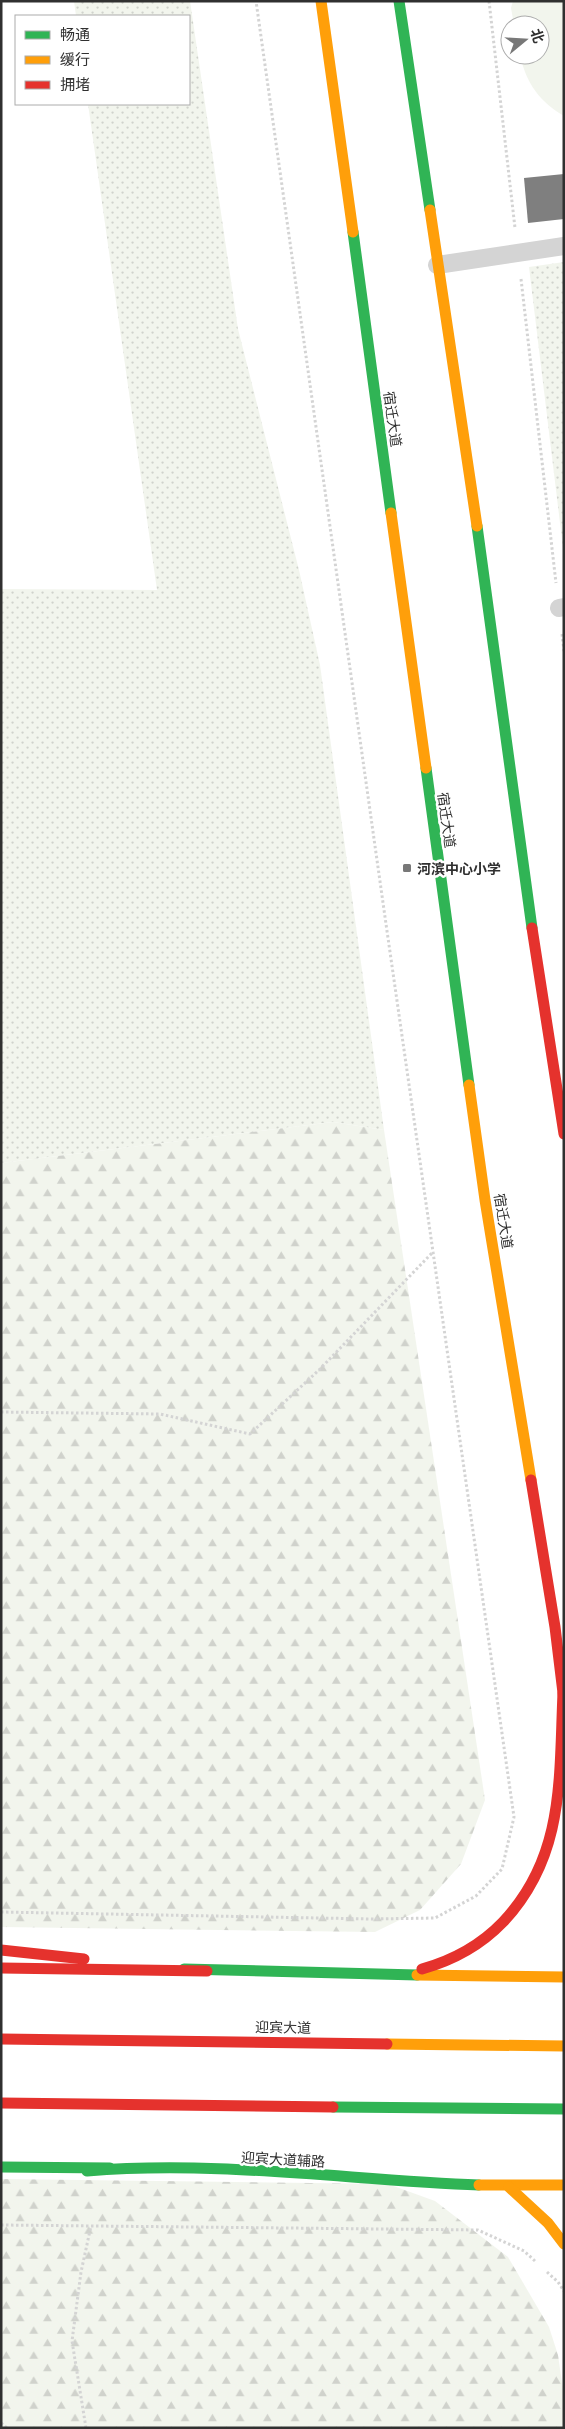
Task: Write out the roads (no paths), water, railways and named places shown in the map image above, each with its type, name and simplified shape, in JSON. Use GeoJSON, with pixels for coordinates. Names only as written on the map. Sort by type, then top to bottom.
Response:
{"type":"FeatureCollection","features":[{"type":"Feature","properties":{"kind":"main road","name":"宿迁大道"},"geometry":{"type":"LineString","coordinates":[[321,1],[485,1200],[555,1627],[563,1697],[557,1788],[549,1849],[532,1890],[505,1921],[476,1944],[452,1959],[406,1974]]}},
{"type":"Feature","properties":{"kind":"main road"},"geometry":{"type":"LineString","coordinates":[[399,1],[488,603],[524,878],[564,1134]]}},
{"type":"Feature","properties":{"kind":"main road"},"geometry":{"type":"LineString","coordinates":[[1,1950],[206,1971]]}},
{"type":"Feature","properties":{"kind":"main road"},"geometry":{"type":"LineString","coordinates":[[1,1968],[564,1977]]}},
{"type":"Feature","properties":{"kind":"main road","name":"迎宾大道"},"geometry":{"type":"LineString","coordinates":[[1,2039],[564,2046]]}},
{"type":"Feature","properties":{"kind":"main road"},"geometry":{"type":"LineString","coordinates":[[1,2103],[564,2109]]}},
{"type":"Feature","properties":{"kind":"main road"},"geometry":{"type":"LineString","coordinates":[[1,2167],[110,2168]]}},
{"type":"Feature","properties":{"kind":"main road","name":"迎宾大道辅路"},"geometry":{"type":"LineString","coordinates":[[11,2179],[110,2168],[203,2169],[509,2187],[564,2185]]}},
{"type":"Feature","properties":{"kind":"main road"},"geometry":{"type":"LineString","coordinates":[[509,2187],[548,2223],[564,2244]]}},
{"type":"Feature","properties":{"kind":"lane"},"geometry":{"type":"LineString","coordinates":[[437,265],[564,246]]}},
{"type":"Feature","properties":{"kind":"place","name":"河滨中心小学"},"geometry":{"type":"Point","coordinates":[407,868]}}]}
